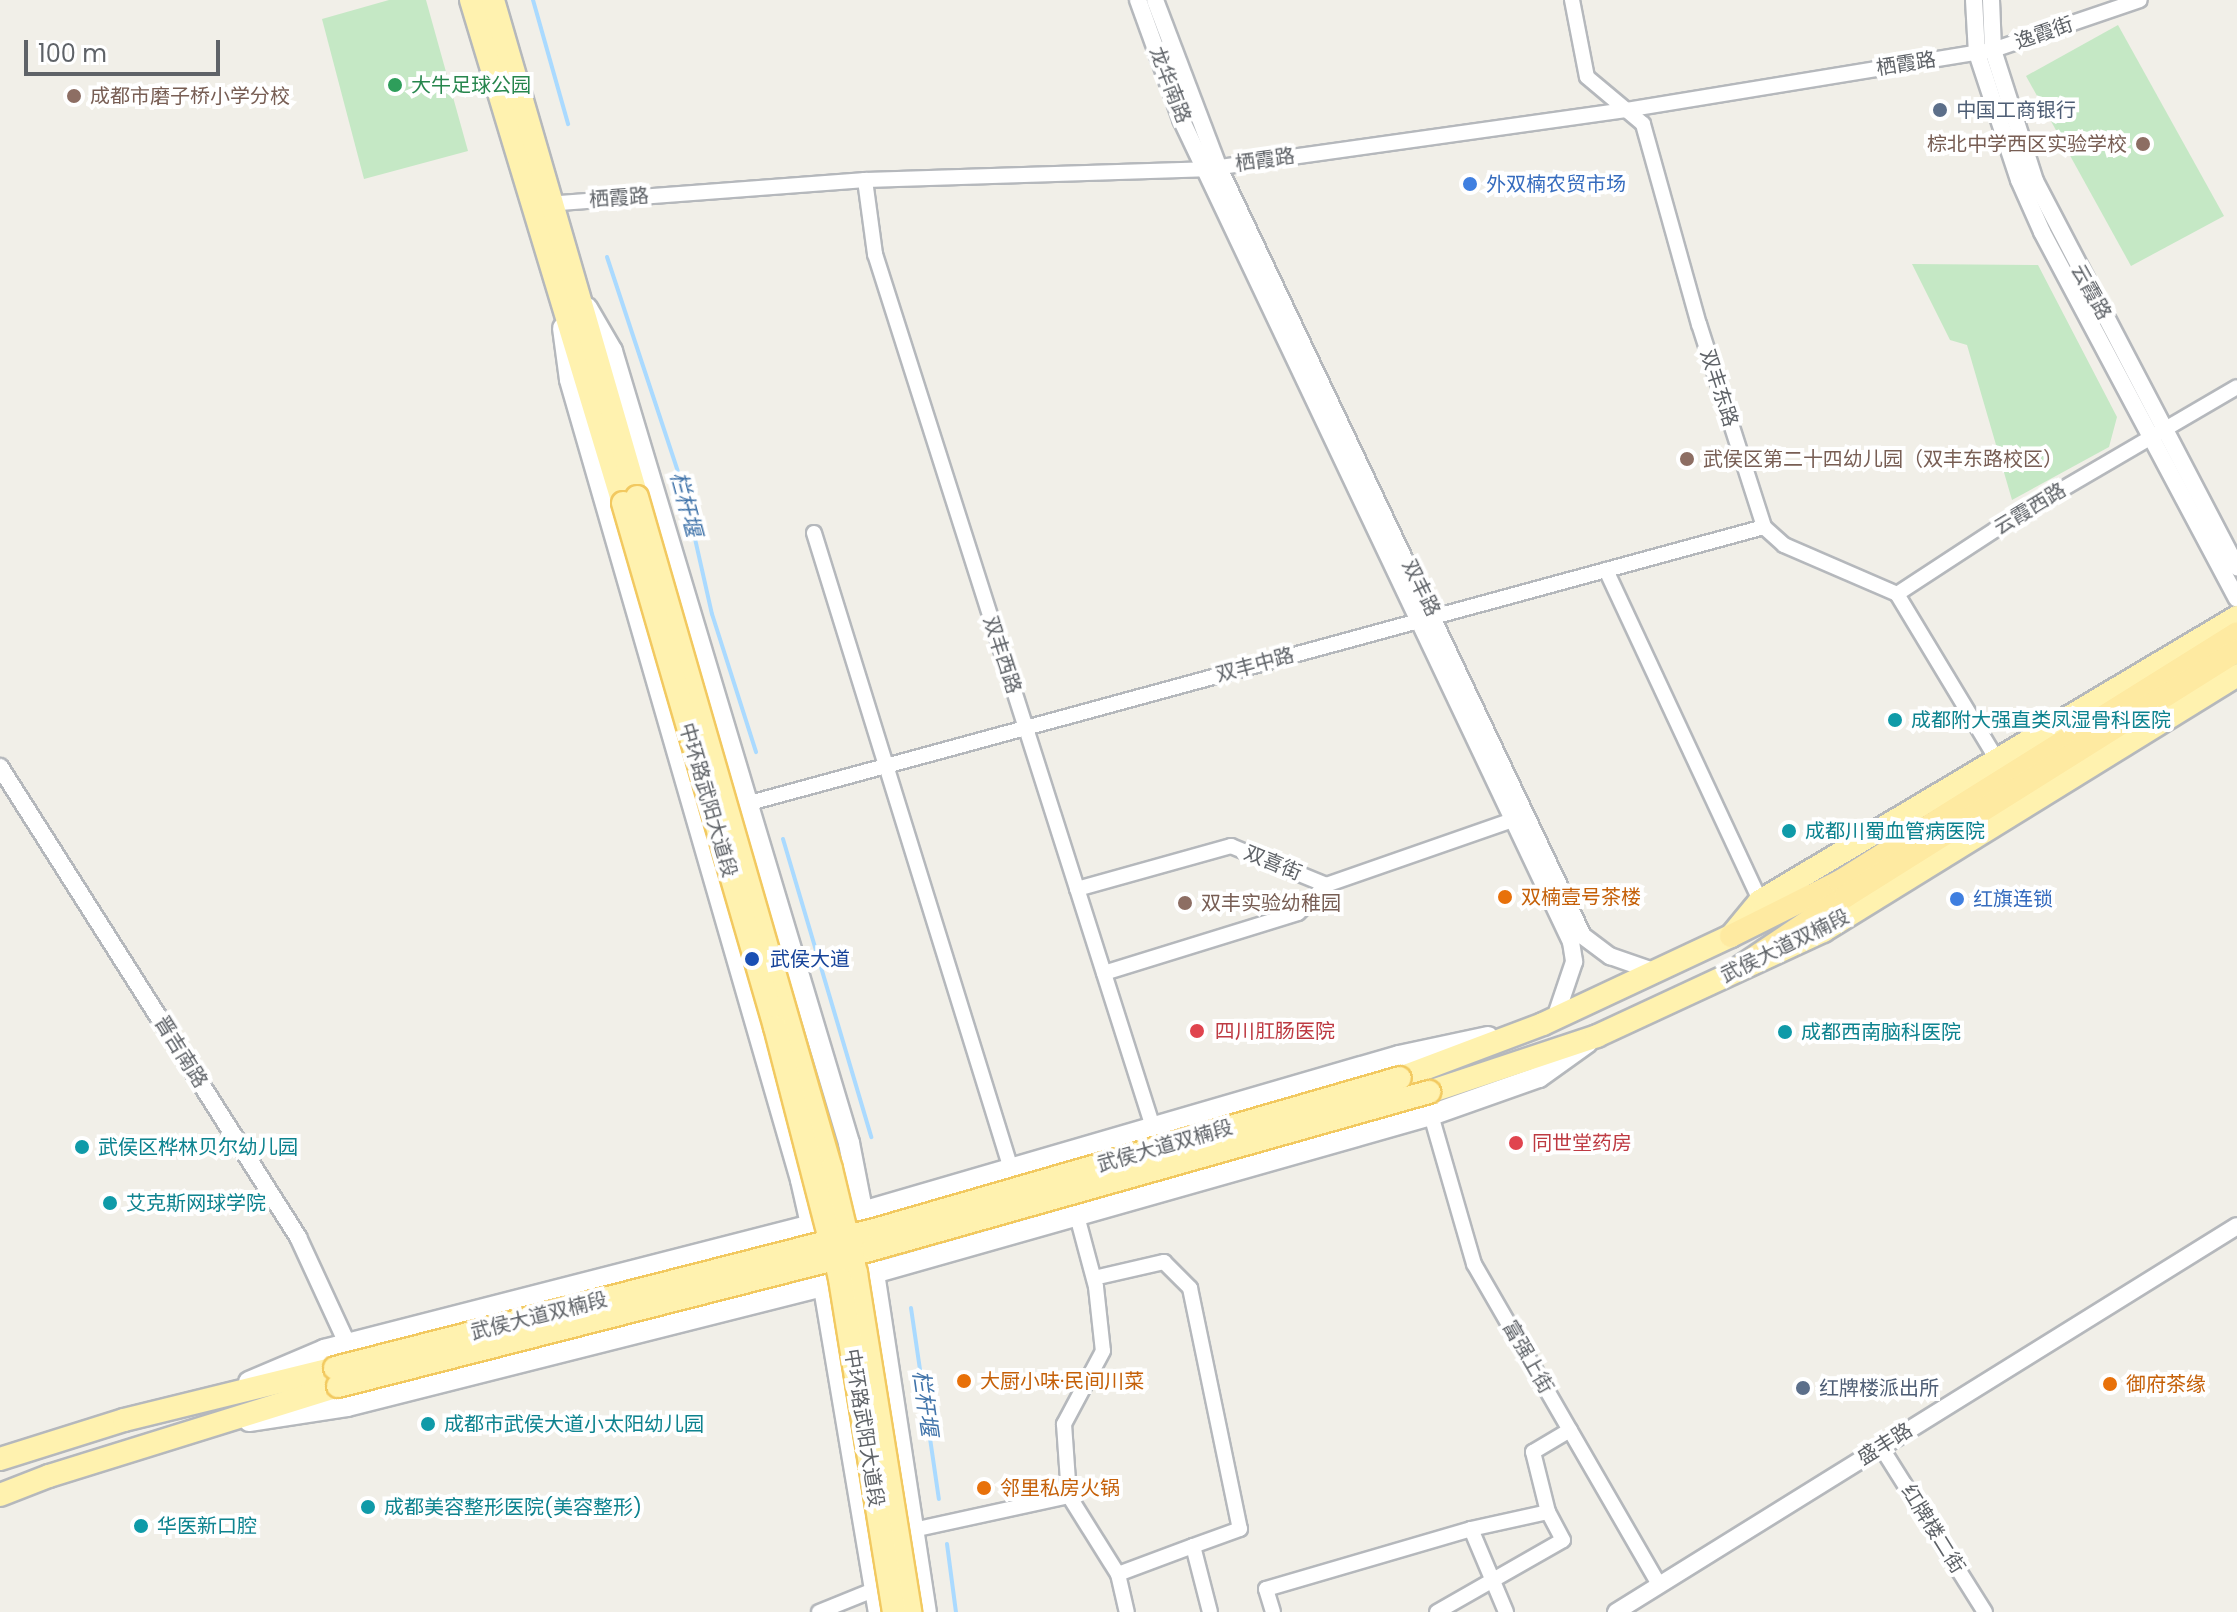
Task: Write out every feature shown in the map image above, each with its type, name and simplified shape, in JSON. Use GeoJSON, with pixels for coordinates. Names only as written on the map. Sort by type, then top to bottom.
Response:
{"type":"FeatureCollection","features":[{"type":"Feature","properties":{"kind":"highway"},"geometry":{"type":"LineString","coordinates":[[1736,970],[1843,889],[2237,633]]}},
{"type":"Feature","properties":{"kind":"highway"},"geometry":{"type":"LineString","coordinates":[[1731,936],[1843,889],[2237,651]]}},
{"type":"Feature","properties":{"kind":"main road","name":"中环路武阳大道段"},"geometry":{"type":"LineString","coordinates":[[471,0],[570,295],[831,1169],[856,1273],[910,1612]]}},
{"type":"Feature","properties":{"kind":"main road","name":"中环路武阳大道段"},"geometry":{"type":"LineString","coordinates":[[493,0],[542,206]]}},
{"type":"Feature","properties":{"kind":"main road"},"geometry":{"type":"LineString","coordinates":[[570,295],[612,351],[849,1143],[874,1273],[926,1612]]}},
{"type":"Feature","properties":{"kind":"main road"},"geometry":{"type":"LineString","coordinates":[[570,295],[570,380],[797,1165],[825,1287],[879,1612]]}},
{"type":"Feature","properties":{"kind":"main road","name":"中环路武阳大道段"},"geometry":{"type":"LineString","coordinates":[[630,500],[775,1027],[840,1279],[894,1612]]}},
{"type":"Feature","properties":{"kind":"main road","name":"武侯大道双楠段"},"geometry":{"type":"LineString","coordinates":[[0,1495],[49,1476],[202,1428],[336,1377],[878,1229],[1400,1078],[1549,1021],[1731,936],[1760,901],[2237,617]]}},
{"type":"Feature","properties":{"kind":"main road","name":"武侯大道双楠段"},"geometry":{"type":"LineString","coordinates":[[0,1459],[124,1420],[210,1399],[336,1377],[873,1249],[1429,1092],[1597,1036],[1823,931],[2237,675]]}},
{"type":"Feature","properties":{"kind":"main road"},"geometry":{"type":"LineString","coordinates":[[210,1399],[324,1350],[862,1212],[1399,1056],[1549,1021]]}},
{"type":"Feature","properties":{"kind":"main road"},"geometry":{"type":"LineString","coordinates":[[202,1428],[347,1406],[825,1287],[1431,1115],[1539,1077],[1597,1036]]}},
{"type":"Feature","properties":{"kind":"street","name":"龙华南路"},"geometry":{"type":"LineString","coordinates":[[1138,0],[1181,119],[1212,168]]}},
{"type":"Feature","properties":{"kind":"street","name":"龙华南路"},"geometry":{"type":"LineString","coordinates":[[1155,0],[1212,168]]}},
{"type":"Feature","properties":{"kind":"street","name":"双丰东路"},"geometry":{"type":"LineString","coordinates":[[1572,0],[1587,77],[1643,124],[1699,324],[1764,527]]}},
{"type":"Feature","properties":{"kind":"street"},"geometry":{"type":"LineString","coordinates":[[1974,0],[1985,51]]}},
{"type":"Feature","properties":{"kind":"street","name":"云霞路"},"geometry":{"type":"LineString","coordinates":[[1991,0],[1985,51],[2035,181],[2160,434],[2237,567]]}},
{"type":"Feature","properties":{"kind":"street","name":"逸霞街"},"geometry":{"type":"LineString","coordinates":[[1985,51],[2140,0]]}},
{"type":"Feature","properties":{"kind":"street","name":"栖霞路"},"geometry":{"type":"LineString","coordinates":[[542,206],[865,180],[1212,168],[1626,110],[1985,51]]}},
{"type":"Feature","properties":{"kind":"street","name":"双丰路"},"geometry":{"type":"LineString","coordinates":[[1212,168],[1426,619],[1583,936],[1610,956],[1657,973]]}},
{"type":"Feature","properties":{"kind":"street","name":"双丰西路"},"geometry":{"type":"LineString","coordinates":[[865,180],[875,254],[1153,1127]]}},
{"type":"Feature","properties":{"kind":"street","name":"云霞西路"},"geometry":{"type":"LineString","coordinates":[[1897,594],[2013,518],[2237,387]]}},
{"type":"Feature","properties":{"kind":"street"},"geometry":{"type":"LineString","coordinates":[[2160,434],[2237,598]]}},
{"type":"Feature","properties":{"kind":"street"},"geometry":{"type":"LineString","coordinates":[[1764,527],[1784,545],[1897,594],[1996,758]]}},
{"type":"Feature","properties":{"kind":"street","name":"双丰中路"},"geometry":{"type":"LineString","coordinates":[[746,804],[1764,527]]}},
{"type":"Feature","properties":{"kind":"street"},"geometry":{"type":"LineString","coordinates":[[814,533],[1011,1169]]}},
{"type":"Feature","properties":{"kind":"street"},"geometry":{"type":"LineString","coordinates":[[1606,570],[1760,901]]}},
{"type":"Feature","properties":{"kind":"street","name":"双丰路"},"geometry":{"type":"LineString","coordinates":[[1426,619],[1510,821],[1571,942],[1574,962],[1549,1021]]}},
{"type":"Feature","properties":{"kind":"street","name":"晋吉南路"},"geometry":{"type":"LineString","coordinates":[[0,767],[298,1237],[348,1345]]}},
{"type":"Feature","properties":{"kind":"street","name":"双喜街"},"geometry":{"type":"LineString","coordinates":[[1077,889],[1231,846],[1326,885],[1510,821]]}},
{"type":"Feature","properties":{"kind":"street"},"geometry":{"type":"LineString","coordinates":[[1104,973],[1298,913],[1326,885]]}},
{"type":"Feature","properties":{"kind":"street","name":"富强上街"},"geometry":{"type":"LineString","coordinates":[[1431,1115],[1474,1264],[1659,1585]]}},
{"type":"Feature","properties":{"kind":"street"},"geometry":{"type":"LineString","coordinates":[[1077,1216],[1094,1278],[1103,1351],[1064,1424],[1069,1496],[1118,1574],[1127,1612]]}},
{"type":"Feature","properties":{"kind":"street","name":"盛丰路"},"geometry":{"type":"LineString","coordinates":[[1616,1612],[2237,1226]]}},
{"type":"Feature","properties":{"kind":"street"},"geometry":{"type":"LineString","coordinates":[[1094,1278],[1164,1262],[1190,1288],[1240,1529],[1118,1574]]}},
{"type":"Feature","properties":{"kind":"street"},"geometry":{"type":"LineString","coordinates":[[1437,1612],[1491,1578],[1563,1540],[1548,1512],[1533,1452],[1570,1430]]}},
{"type":"Feature","properties":{"kind":"street","name":"红牌楼二街"},"geometry":{"type":"LineString","coordinates":[[1881,1447],[1985,1612]]}},
{"type":"Feature","properties":{"kind":"street"},"geometry":{"type":"LineString","coordinates":[[913,1530],[1069,1496]]}},
{"type":"Feature","properties":{"kind":"street"},"geometry":{"type":"LineString","coordinates":[[1273,1612],[1266,1589],[1471,1529],[1548,1512]]}},
{"type":"Feature","properties":{"kind":"street"},"geometry":{"type":"LineString","coordinates":[[1471,1529],[1506,1612]]}},
{"type":"Feature","properties":{"kind":"street"},"geometry":{"type":"LineString","coordinates":[[1193,1546],[1210,1612]]}},
{"type":"Feature","properties":{"kind":"street"},"geometry":{"type":"LineString","coordinates":[[819,1612],[876,1589]]}},
{"type":"Feature","properties":{"kind":"green space","name":"大牛足球公园"},"geometry":{"type":"Polygon","coordinates":[[[389,0],[426,0],[468,151],[364,179],[322,19],[389,0]]]}},
{"type":"Feature","properties":{"kind":"green space"},"geometry":{"type":"Polygon","coordinates":[[[2118,25],[2224,216],[2131,266],[2026,76],[2118,25]]]}},
{"type":"Feature","properties":{"kind":"green space"},"geometry":{"type":"Polygon","coordinates":[[[1912,264],[2038,265],[2117,417],[2109,447],[2012,500],[1967,345],[1950,340],[1912,264]]]}},
{"type":"Feature","properties":{"kind":"waterway","name":"栏杆堰"},"geometry":{"type":"LineString","coordinates":[[533,0],[568,124]]}},
{"type":"Feature","properties":{"kind":"waterway","name":"栏杆堰"},"geometry":{"type":"LineString","coordinates":[[607,257],[684,490],[712,614],[756,752]]}},
{"type":"Feature","properties":{"kind":"waterway","name":"栏杆堰"},"geometry":{"type":"LineString","coordinates":[[783,839],[871,1137]]}},
{"type":"Feature","properties":{"kind":"waterway","name":"栏杆堰"},"geometry":{"type":"LineString","coordinates":[[911,1308],[939,1499]]}},
{"type":"Feature","properties":{"kind":"waterway","name":"栏杆堰"},"geometry":{"type":"LineString","coordinates":[[947,1544],[956,1612]]}},
{"type":"Feature","properties":{"kind":"place","name":"大牛足球公园"},"geometry":{"type":"Point","coordinates":[395,85]}},
{"type":"Feature","properties":{"kind":"place","name":"成都市磨子桥小学分校"},"geometry":{"type":"Point","coordinates":[74,96]}},
{"type":"Feature","properties":{"kind":"place","name":"中国工商银行"},"geometry":{"type":"Point","coordinates":[1940,110]}},
{"type":"Feature","properties":{"kind":"place","name":"棕北中学西区实验学校"},"geometry":{"type":"Point","coordinates":[2143,144]}},
{"type":"Feature","properties":{"kind":"place","name":"外双楠农贸市场"},"geometry":{"type":"Point","coordinates":[1470,184]}},
{"type":"Feature","properties":{"kind":"place","name":"武侯区第二十四幼儿园（双丰东路校区）"},"geometry":{"type":"Point","coordinates":[1687,459]}},
{"type":"Feature","properties":{"kind":"place","name":"成都附大强直类凤湿骨科医院"},"geometry":{"type":"Point","coordinates":[1895,720]}},
{"type":"Feature","properties":{"kind":"place","name":"成都川蜀血管病医院"},"geometry":{"type":"Point","coordinates":[1789,831]}},
{"type":"Feature","properties":{"kind":"place","name":"双楠壹号茶楼"},"geometry":{"type":"Point","coordinates":[1505,897]}},
{"type":"Feature","properties":{"kind":"place","name":"红旗连锁"},"geometry":{"type":"Point","coordinates":[1957,899]}},
{"type":"Feature","properties":{"kind":"place","name":"双丰实验幼稚园"},"geometry":{"type":"Point","coordinates":[1185,903]}},
{"type":"Feature","properties":{"kind":"place","name":"武侯大道"},"geometry":{"type":"Point","coordinates":[752,959]}},
{"type":"Feature","properties":{"kind":"place","name":"四川肛肠医院"},"geometry":{"type":"Point","coordinates":[1197,1031]}},
{"type":"Feature","properties":{"kind":"place","name":"成都西南脑科医院"},"geometry":{"type":"Point","coordinates":[1785,1032]}},
{"type":"Feature","properties":{"kind":"place","name":"同世堂药房"},"geometry":{"type":"Point","coordinates":[1516,1143]}},
{"type":"Feature","properties":{"kind":"place","name":"武侯区桦林贝尔幼儿园"},"geometry":{"type":"Point","coordinates":[82,1147]}},
{"type":"Feature","properties":{"kind":"place","name":"艾克斯网球学院"},"geometry":{"type":"Point","coordinates":[110,1203]}},
{"type":"Feature","properties":{"kind":"place","name":"大厨小味·民间川菜"},"geometry":{"type":"Point","coordinates":[964,1381]}},
{"type":"Feature","properties":{"kind":"place","name":"御府茶缘"},"geometry":{"type":"Point","coordinates":[2110,1384]}},
{"type":"Feature","properties":{"kind":"place","name":"红牌楼派出所"},"geometry":{"type":"Point","coordinates":[1803,1388]}},
{"type":"Feature","properties":{"kind":"place","name":"成都市武侯大道小太阳幼儿园"},"geometry":{"type":"Point","coordinates":[428,1424]}},
{"type":"Feature","properties":{"kind":"place","name":"邻里私房火锅"},"geometry":{"type":"Point","coordinates":[984,1488]}},
{"type":"Feature","properties":{"kind":"place","name":"成都美容整形医院(美容整形)"},"geometry":{"type":"Point","coordinates":[368,1507]}},
{"type":"Feature","properties":{"kind":"place","name":"华医新口腔"},"geometry":{"type":"Point","coordinates":[141,1526]}}]}
